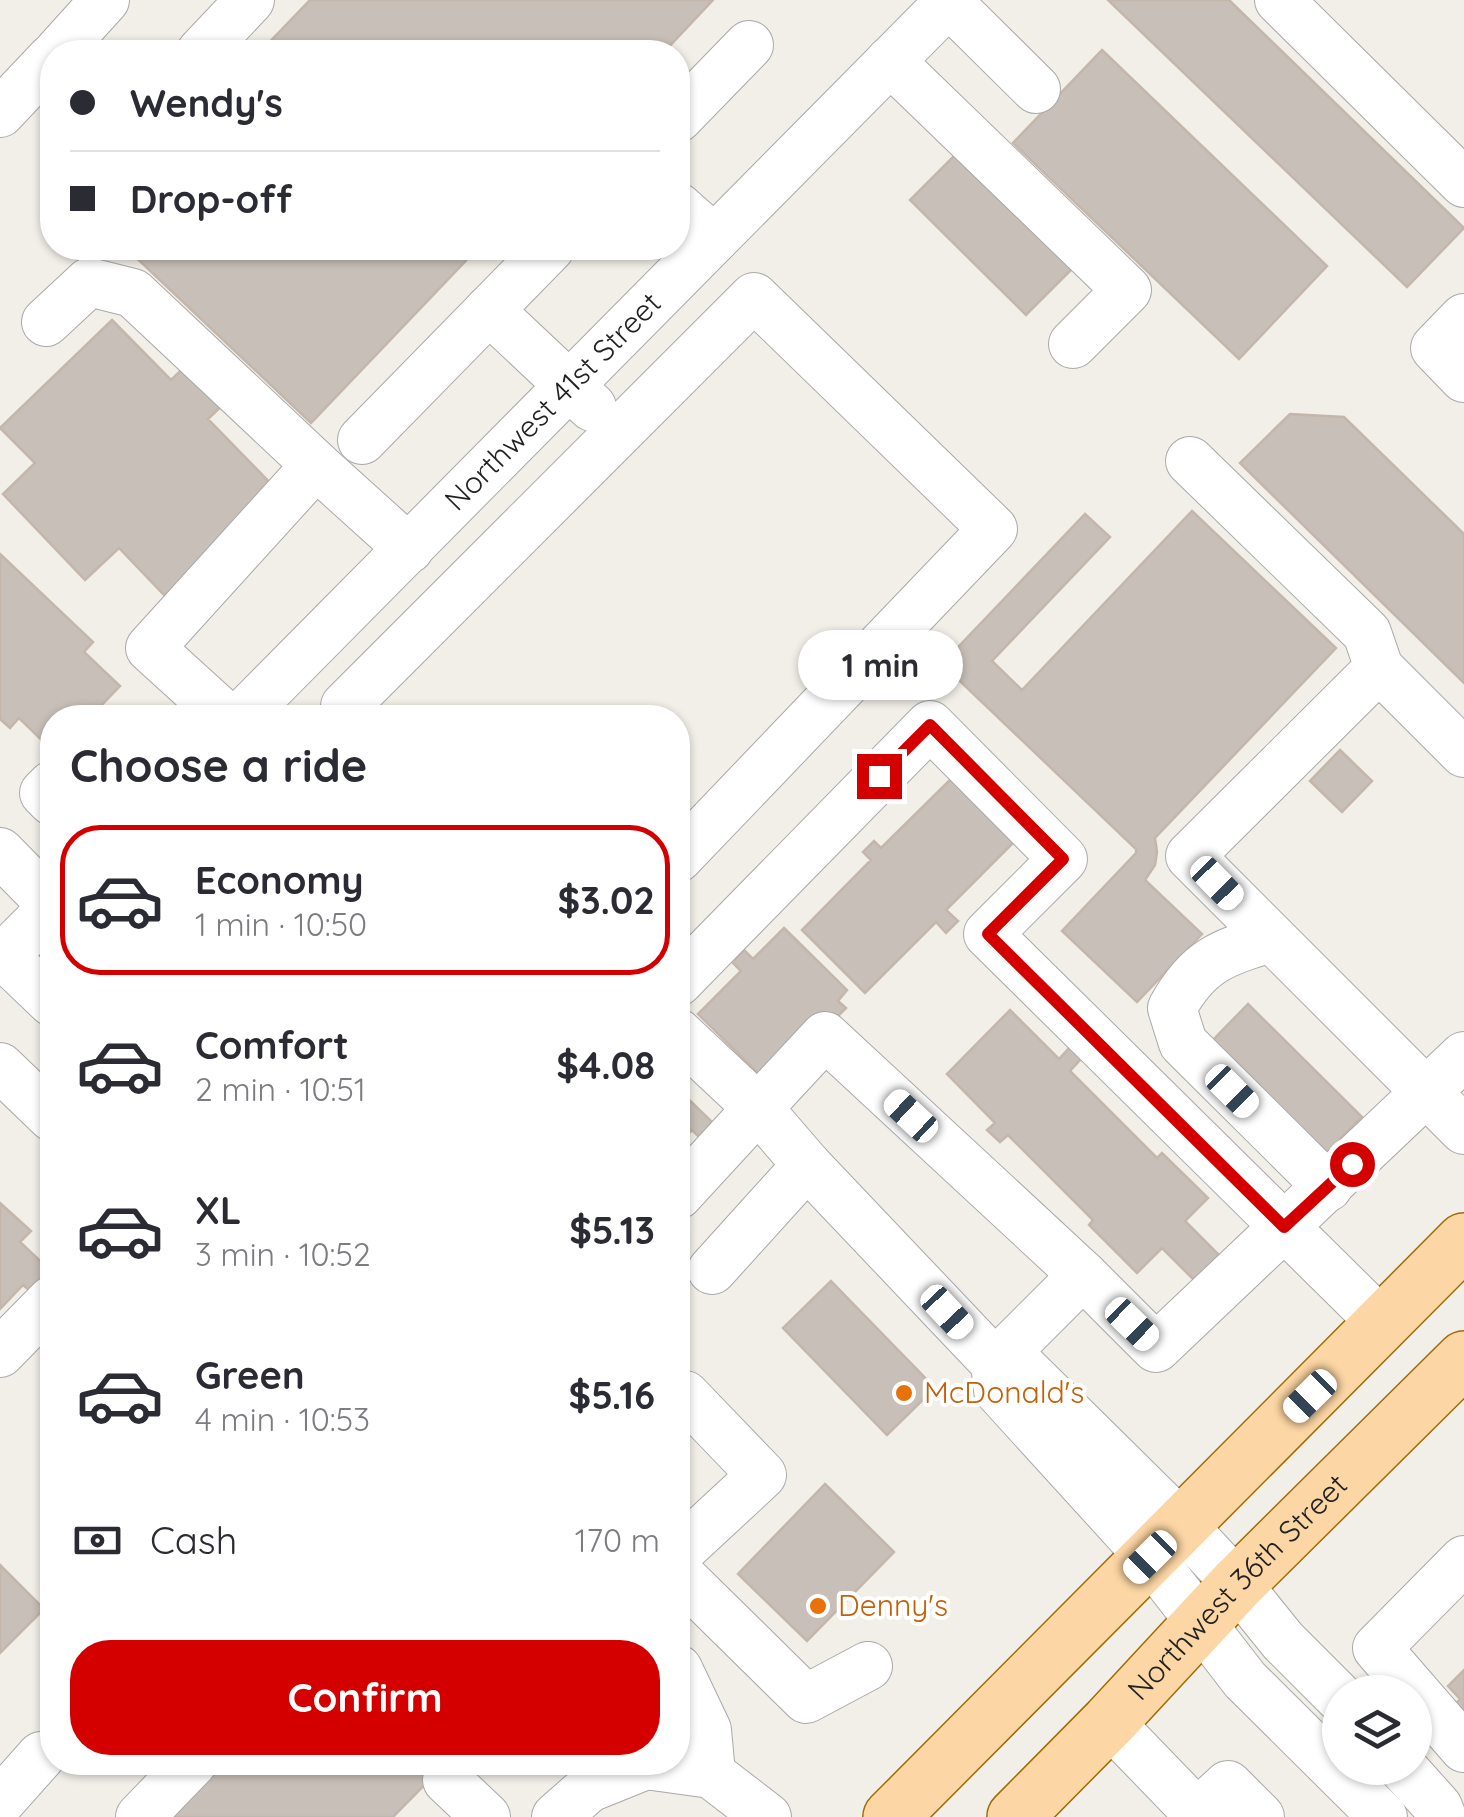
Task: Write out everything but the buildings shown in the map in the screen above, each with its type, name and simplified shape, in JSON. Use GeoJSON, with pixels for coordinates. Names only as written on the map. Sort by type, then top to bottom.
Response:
{"type":"FeatureCollection","features":[{"type":"Feature","properties":{"kind":"main road"},"geometry":{"type":"LineString","coordinates":[[892,1817],[1464,1241]]}},
{"type":"Feature","properties":{"kind":"main road","name":"Northwest 36th Street"},"geometry":{"type":"LineString","coordinates":[[1021,1815],[1238,1584],[1464,1359]]}},
{"type":"Feature","properties":{"kind":"street"},"geometry":{"type":"LineString","coordinates":[[69,40],[105,0]]}},
{"type":"Feature","properties":{"kind":"street"},"geometry":{"type":"LineString","coordinates":[[212,40],[250,0]]}},
{"type":"Feature","properties":{"kind":"street"},"geometry":{"type":"LineString","coordinates":[[1279,0],[1464,183]]}},
{"type":"Feature","properties":{"kind":"street"},"geometry":{"type":"LineString","coordinates":[[949,1],[1036,89]]}},
{"type":"Feature","properties":{"kind":"street","name":"Northwest 41st Street"},"geometry":{"type":"LineString","coordinates":[[253,705],[949,1]]}},
{"type":"Feature","properties":{"kind":"street"},"geometry":{"type":"LineString","coordinates":[[690,106],[749,45]]}},
{"type":"Feature","properties":{"kind":"street"},"geometry":{"type":"LineString","coordinates":[[890,62],[1127,290],[1073,344]]}},
{"type":"Feature","properties":{"kind":"street"},"geometry":{"type":"LineString","coordinates":[[0,113],[40,71]]}},
{"type":"Feature","properties":{"kind":"street"},"geometry":{"type":"LineString","coordinates":[[690,218],[714,240]]}},
{"type":"Feature","properties":{"kind":"street"},"geometry":{"type":"LineString","coordinates":[[362,440],[538,260]]}},
{"type":"Feature","properties":{"kind":"street"},"geometry":{"type":"LineString","coordinates":[[46,322],[89,282],[133,294],[408,548]]}},
{"type":"Feature","properties":{"kind":"street"},"geometry":{"type":"LineString","coordinates":[[358,705],[618,432],[754,297],[993,529],[690,845]]}},
{"type":"Feature","properties":{"kind":"street"},"geometry":{"type":"LineString","coordinates":[[489,310],[618,432]]}},
{"type":"Feature","properties":{"kind":"street"},"geometry":{"type":"LineString","coordinates":[[1464,318],[1435,348],[1464,378]]}},
{"type":"Feature","properties":{"kind":"street"},"geometry":{"type":"LineString","coordinates":[[1190,462],[1367,633],[1379,668],[1464,753]]}},
{"type":"Feature","properties":{"kind":"street"},"geometry":{"type":"LineString","coordinates":[[213,705],[150,648],[316,465]]}},
{"type":"Feature","properties":{"kind":"street"},"geometry":{"type":"LineString","coordinates":[[1379,668],[1190,856],[1464,1130]]}},
{"type":"Feature","properties":{"kind":"street"},"geometry":{"type":"LineString","coordinates":[[690,970],[930,725],[1063,859],[988,934],[1383,1324]]}},
{"type":"Feature","properties":{"kind":"street"},"geometry":{"type":"LineString","coordinates":[[0,852],[40,894]]}},
{"type":"Feature","properties":{"kind":"street"},"geometry":{"type":"LineString","coordinates":[[40,919],[2,958],[40,991]]}},
{"type":"Feature","properties":{"kind":"street"},"geometry":{"type":"LineString","coordinates":[[1270,938],[1224,952],[1188,980],[1172,1008],[1183,1043],[1328,1187]]}},
{"type":"Feature","properties":{"kind":"street"},"geometry":{"type":"LineString","coordinates":[[690,1182],[825,1036],[1156,1348],[1464,1056]]}},
{"type":"Feature","properties":{"kind":"street"},"geometry":{"type":"LineString","coordinates":[[690,1044],[758,1108],[995,1363],[1020,1365],[1166,1541],[1200,1624],[1245,1680],[1383,1817]]}},
{"type":"Feature","properties":{"kind":"street"},"geometry":{"type":"LineString","coordinates":[[712,1270],[807,1165]]}},
{"type":"Feature","properties":{"kind":"street"},"geometry":{"type":"LineString","coordinates":[[995,1363],[1082,1275]]}},
{"type":"Feature","properties":{"kind":"street"},"geometry":{"type":"LineString","coordinates":[[0,1353],[40,1312]]}},
{"type":"Feature","properties":{"kind":"street"},"geometry":{"type":"LineString","coordinates":[[690,1400],[762,1475],[690,1542]]}},
{"type":"Feature","properties":{"kind":"street"},"geometry":{"type":"LineString","coordinates":[[1166,1541],[1238,1584],[1283,1642],[1322,1680]]}},
{"type":"Feature","properties":{"kind":"street"},"geometry":{"type":"LineString","coordinates":[[1464,1560],[1378,1648],[1464,1748]]}},
{"type":"Feature","properties":{"kind":"street"},"geometry":{"type":"LineString","coordinates":[[690,1586],[806,1700],[868,1666]]}},
{"type":"Feature","properties":{"kind":"street"},"geometry":{"type":"LineString","coordinates":[[690,1694],[707,1730],[710,1774]]}},
{"type":"Feature","properties":{"kind":"street"},"geometry":{"type":"LineString","coordinates":[[1109,1722],[1195,1815],[1228,1785],[1260,1817]]}},
{"type":"Feature","properties":{"kind":"street"},"geometry":{"type":"LineString","coordinates":[[0,1802],[40,1757]]}},
{"type":"Feature","properties":{"kind":"street"},"geometry":{"type":"LineString","coordinates":[[690,1771],[710,1774],[767,1817]]}},
{"type":"Feature","properties":{"kind":"street"},"geometry":{"type":"LineString","coordinates":[[140,1817],[180,1775]]}},
{"type":"Feature","properties":{"kind":"street"},"geometry":{"type":"LineString","coordinates":[[568,1789],[614,1775]]}},
{"type":"Feature","properties":{"kind":"street"},"geometry":{"type":"LineString","coordinates":[[447,1780],[486,1817]]}},
{"type":"Feature","properties":{"kind":"street"},"geometry":{"type":"LineString","coordinates":[[1418,1785],[1442,1817]]}},
{"type":"Feature","properties":{"kind":"place","name":"McDonald's"},"geometry":{"type":"Point","coordinates":[904,1393]}},
{"type":"Feature","properties":{"kind":"place","name":"Denny's"},"geometry":{"type":"Point","coordinates":[818,1606]}},
{"type":"Feature","properties":{"kind":"route"},"geometry":{"type":"LineString","coordinates":[[879,776],[930,725],[1063,859],[988,934],[1284,1227],[1352,1164]]}}]}
